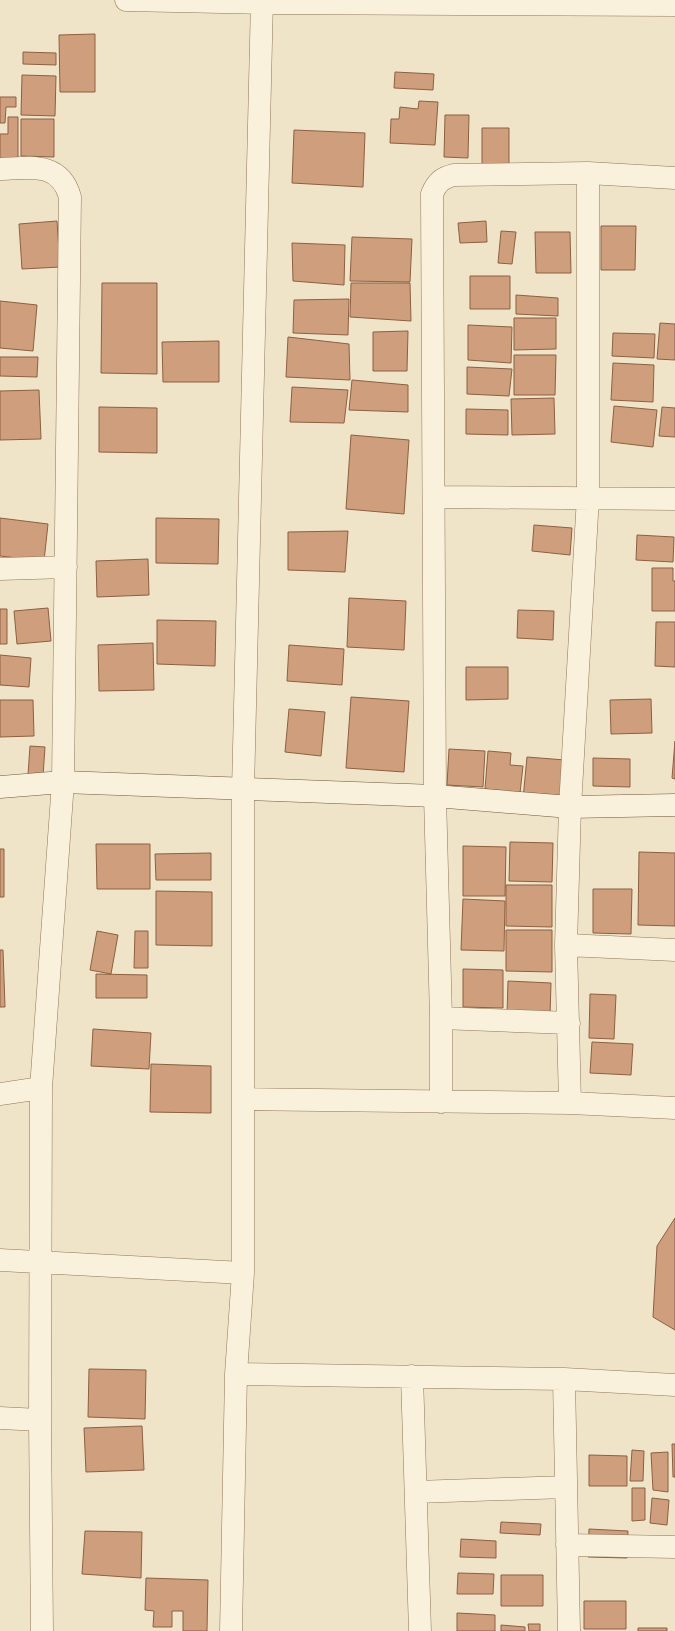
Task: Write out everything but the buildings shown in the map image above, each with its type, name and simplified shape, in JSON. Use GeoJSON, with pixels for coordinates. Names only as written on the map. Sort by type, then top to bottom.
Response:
{"type":"FeatureCollection","features":[{"type":"Feature","properties":{"kind":"street"},"geometry":{"type":"LineString","coordinates":[[126,0],[675,5]]}},
{"type":"Feature","properties":{"kind":"street"},"geometry":{"type":"LineString","coordinates":[[232,1631],[236,1374],[244,1272],[244,790],[262,1]]}},
{"type":"Feature","properties":{"kind":"street"},"geometry":{"type":"LineString","coordinates":[[0,169],[42,168],[55,174],[66,184],[70,197],[63,782],[41,1088],[40,1420],[42,1631]]}},
{"type":"Feature","properties":{"kind":"street"},"geometry":{"type":"LineString","coordinates":[[441,1102],[441,1018],[435,796],[435,497],[432,194],[437,184],[444,178],[454,175],[588,173],[675,178]]}},
{"type":"Feature","properties":{"kind":"street"},"geometry":{"type":"LineString","coordinates":[[570,1103],[566,946],[570,806],[588,497],[588,173]]}},
{"type":"Feature","properties":{"kind":"street"},"geometry":{"type":"LineString","coordinates":[[435,497],[675,498]]}},
{"type":"Feature","properties":{"kind":"street"},"geometry":{"type":"LineString","coordinates":[[0,569],[66,567]]}},
{"type":"Feature","properties":{"kind":"street"},"geometry":{"type":"LineString","coordinates":[[0,787],[63,782],[435,796],[570,806],[675,805]]}},
{"type":"Feature","properties":{"kind":"street"},"geometry":{"type":"LineString","coordinates":[[566,946],[675,950]]}},
{"type":"Feature","properties":{"kind":"street"},"geometry":{"type":"LineString","coordinates":[[441,1018],[568,1023]]}},
{"type":"Feature","properties":{"kind":"street"},"geometry":{"type":"LineString","coordinates":[[0,1094],[41,1088]]}},
{"type":"Feature","properties":{"kind":"street"},"geometry":{"type":"LineString","coordinates":[[243,1099],[570,1103],[675,1108]]}},
{"type":"Feature","properties":{"kind":"street"},"geometry":{"type":"LineString","coordinates":[[0,1260],[244,1272]]}},
{"type":"Feature","properties":{"kind":"street"},"geometry":{"type":"LineString","coordinates":[[236,1374],[564,1379],[675,1385]]}},
{"type":"Feature","properties":{"kind":"street"},"geometry":{"type":"LineString","coordinates":[[412,1376],[420,1631]]}},
{"type":"Feature","properties":{"kind":"street"},"geometry":{"type":"LineString","coordinates":[[564,1379],[569,1631]]}},
{"type":"Feature","properties":{"kind":"street"},"geometry":{"type":"LineString","coordinates":[[0,1418],[40,1420]]}},
{"type":"Feature","properties":{"kind":"street"},"geometry":{"type":"LineString","coordinates":[[416,1492],[566,1488]]}},
{"type":"Feature","properties":{"kind":"street"},"geometry":{"type":"LineString","coordinates":[[567,1545],[675,1547]]}}]}
